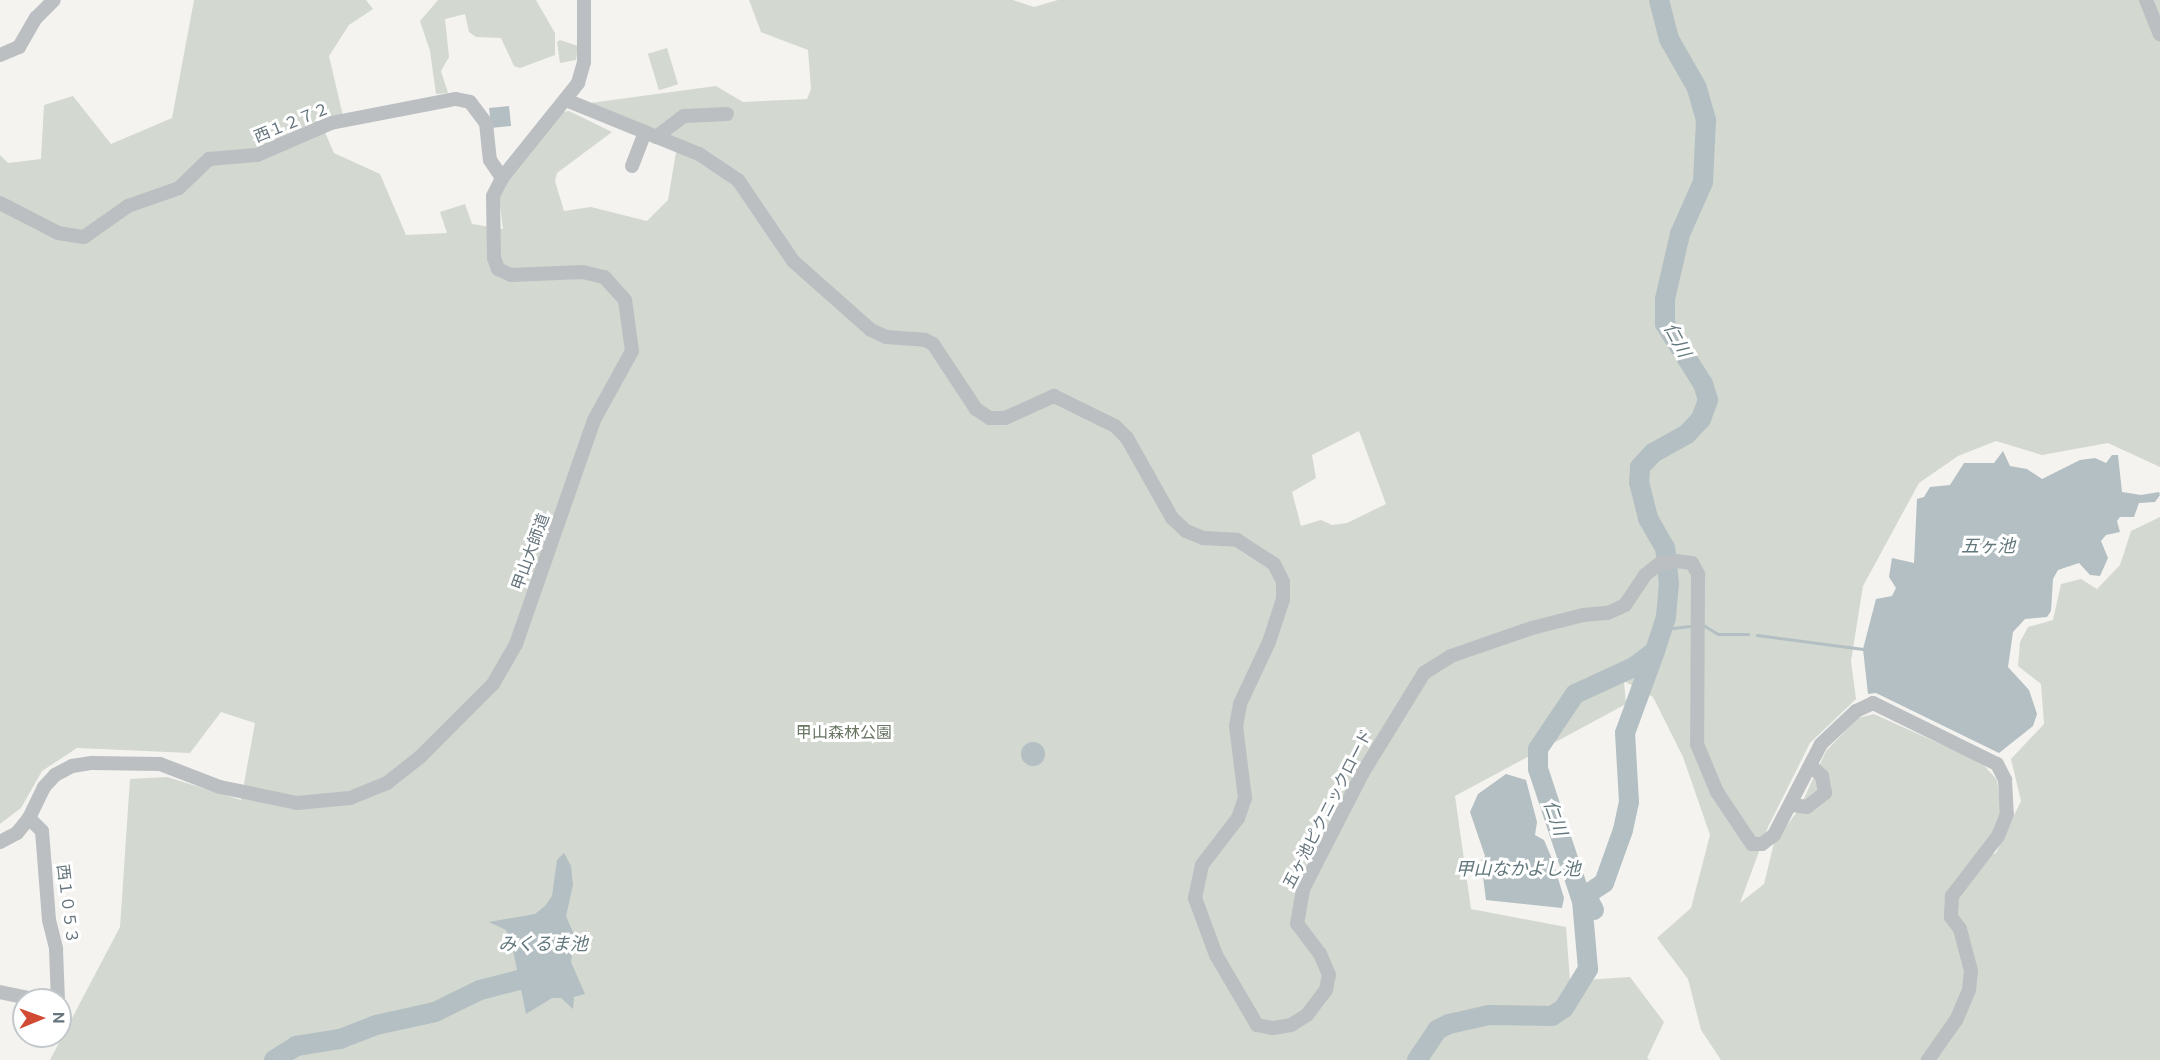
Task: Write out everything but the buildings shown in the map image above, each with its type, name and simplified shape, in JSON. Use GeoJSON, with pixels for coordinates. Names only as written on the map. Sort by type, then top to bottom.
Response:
{"type":"FeatureCollection","features":[{"type":"Feature","properties":{"kind":"street"},"geometry":{"type":"LineString","coordinates":[[0,56],[19,47],[36,18],[54,0]]}},
{"type":"Feature","properties":{"kind":"street","name":"甲山大師道"},"geometry":{"type":"LineString","coordinates":[[0,842],[17,833],[29,818],[44,787],[55,775],[72,766],[92,763],[160,764],[220,787],[297,803],[350,798],[387,783],[420,757],[493,684],[516,644],[594,420],[632,351],[625,300],[604,277],[583,272],[511,275],[498,269],[494,258],[492,196],[502,178],[578,83],[584,62],[584,0]]}},
{"type":"Feature","properties":{"kind":"street"},"geometry":{"type":"LineString","coordinates":[[2146,0],[2160,34]]}},
{"type":"Feature","properties":{"kind":"street","name":"西１２７２"},"geometry":{"type":"LineString","coordinates":[[0,203],[58,233],[84,237],[128,206],[179,188],[209,159],[257,155],[331,123],[456,99],[470,102],[486,123],[490,160],[502,178]]}},
{"type":"Feature","properties":{"kind":"street","name":"五ヶ池ピクニックロード"},"geometry":{"type":"LineString","coordinates":[[566,100],[699,154],[738,180],[793,261],[871,330],[886,337],[925,340],[933,344],[976,409],[990,417],[1005,418],[1054,396],[1115,426],[1127,438],[1172,518],[1186,531],[1203,538],[1237,540],[1257,549],[1274,564],[1283,582],[1283,599],[1269,642],[1240,704],[1236,726],[1245,798],[1238,818],[1202,865],[1195,898],[1216,955],[1257,1025],[1273,1028],[1291,1024],[1307,1015],[1326,990],[1329,975],[1320,954],[1297,924],[1300,898],[1362,774],[1424,673],[1451,656],[1532,628],[1583,615],[1608,613],[1625,605],[1645,575],[1659,564],[1676,561],[1692,563],[1698,574],[1695,729],[1707,771],[1752,844],[1762,843],[1774,836],[1793,804]]}},
{"type":"Feature","properties":{"kind":"street"},"geometry":{"type":"LineString","coordinates":[[632,166],[651,134],[684,116],[727,114]]}},
{"type":"Feature","properties":{"kind":"street"},"geometry":{"type":"LineString","coordinates":[[1811,766],[1822,776],[1826,794],[1806,807],[1793,804],[1821,744],[1840,724],[1873,703],[1996,764],[2005,780],[2007,814],[1998,836],[1952,896],[1951,917],[1960,929],[1971,971],[1969,990],[1956,1020],[1928,1060]]}},
{"type":"Feature","properties":{"kind":"street","name":"西１０５３"},"geometry":{"type":"LineString","coordinates":[[29,818],[42,831],[49,920],[56,949],[58,988]]}},
{"type":"Feature","properties":{"kind":"green space","name":"甲山森林公園"},"geometry":{"type":"Polygon","coordinates":[[[194,0],[366,0],[373,9],[349,25],[329,56],[343,116],[320,121],[334,153],[380,174],[406,235],[447,233],[440,212],[465,204],[472,224],[503,229],[499,197],[504,186],[562,112],[569,111],[612,132],[557,173],[555,181],[564,211],[591,207],[647,221],[668,200],[677,146],[590,103],[716,86],[743,102],[807,99],[811,89],[808,50],[761,32],[749,0],[1013,0],[1034,7],[1058,0],[2160,0],[2160,467],[2108,443],[2042,455],[1996,441],[1958,456],[1919,483],[1863,586],[1851,661],[1856,699],[1810,743],[1768,827],[1740,903],[1764,884],[1774,843],[1799,809],[1826,751],[1858,718],[1874,714],[1982,763],[1997,780],[2001,811],[1994,835],[1974,862],[1996,853],[2021,801],[2011,759],[2044,724],[2041,684],[2018,666],[2020,642],[2028,627],[2053,620],[2061,584],[2081,579],[2097,589],[2120,565],[2131,531],[2160,517],[2160,1060],[1721,1060],[1701,1030],[1688,979],[1657,938],[1691,908],[1710,835],[1683,757],[1653,697],[1624,681],[1626,704],[1455,796],[1471,909],[1566,927],[1570,981],[1630,977],[1664,1022],[1647,1058],[1650,1060],[50,1060],[56,1048],[72,1048],[72,1018],[120,927],[130,779],[167,777],[241,800],[255,723],[221,712],[190,753],[77,748],[42,771],[21,808],[0,824],[0,155],[8,163],[41,159],[44,105],[73,96],[111,144],[172,118],[194,0]],[[1359,431],[1312,455],[1316,478],[1292,492],[1301,526],[1321,520],[1332,525],[1347,523],[1386,504],[1359,431]]]}},
{"type":"Feature","properties":{"kind":"green space"},"geometry":{"type":"Polygon","coordinates":[[[438,0],[536,0],[555,33],[555,55],[520,68],[514,66],[501,38],[476,37],[469,32],[465,14],[445,19],[449,57],[441,71],[448,93],[436,94],[430,51],[420,21],[438,0]]]}},
{"type":"Feature","properties":{"kind":"green space"},"geometry":{"type":"Polygon","coordinates":[[[560,40],[578,46],[576,60],[560,63],[557,42],[560,40]]]}},
{"type":"Feature","properties":{"kind":"green space"},"geometry":{"type":"Polygon","coordinates":[[[667,48],[678,84],[659,90],[648,54],[667,48]]]}},
{"type":"Feature","properties":{"kind":"water"},"geometry":{"type":"Polygon","coordinates":[[[509,106],[511,126],[491,128],[489,108],[509,106]]]}},
{"type":"Feature","properties":{"kind":"water","name":"五ヶ池"},"geometry":{"type":"Polygon","coordinates":[[[2003,451],[2010,466],[2027,469],[2042,479],[2080,460],[2095,458],[2106,463],[2112,455],[2118,455],[2122,492],[2141,495],[2159,492],[2160,495],[2155,502],[2139,503],[2134,517],[2120,517],[2117,521],[2120,532],[2106,535],[2101,541],[2108,558],[2100,576],[2090,575],[2079,563],[2058,570],[2053,579],[2051,611],[2047,617],[2025,619],[2013,632],[2008,667],[2029,690],[2037,714],[2033,726],[1999,753],[1876,693],[1868,694],[1863,649],[1876,599],[1892,596],[1896,588],[1889,577],[1892,558],[1914,563],[1917,499],[1924,497],[1930,487],[1950,485],[1964,463],[1994,463],[2003,451]]]}},
{"type":"Feature","properties":{"kind":"water"},"geometry":{"type":"Polygon","coordinates":[[[1033,742],[1041,746],[1045,754],[1041,762],[1033,766],[1025,762],[1021,754],[1025,746],[1033,742]]]}},
{"type":"Feature","properties":{"kind":"water","name":"甲山なかよし池"},"geometry":{"type":"Polygon","coordinates":[[[1506,774],[1526,780],[1537,822],[1535,835],[1544,840],[1552,859],[1564,898],[1562,908],[1486,900],[1481,861],[1485,856],[1470,812],[1478,794],[1506,774]]]}},
{"type":"Feature","properties":{"kind":"water","name":"みくるま池"},"geometry":{"type":"Polygon","coordinates":[[[564,853],[571,866],[573,885],[566,916],[575,937],[571,962],[585,994],[574,997],[573,1009],[561,998],[552,998],[526,1014],[511,940],[506,930],[489,922],[535,914],[545,906],[552,896],[557,860],[564,853]]]}},
{"type":"Feature","properties":{"kind":"waterway","name":"仁川"},"geometry":{"type":"LineString","coordinates":[[1417,1060],[1437,1030],[1449,1024],[1489,1015],[1552,1016],[1564,1008],[1588,969],[1582,901],[1538,769],[1538,749],[1575,694],[1634,667],[1655,651],[1666,617],[1669,584],[1665,548],[1648,518],[1639,483],[1640,467],[1653,453],[1687,434],[1701,419],[1708,400],[1703,384],[1665,324],[1665,299],[1680,234],[1703,182],[1706,120],[1697,88],[1669,39],[1659,0]]}},
{"type":"Feature","properties":{"kind":"waterway"},"geometry":{"type":"LineString","coordinates":[[1703,625],[1718,634],[1748,634]]}},
{"type":"Feature","properties":{"kind":"waterway"},"geometry":{"type":"LineString","coordinates":[[1663,629],[1691,626]]}},
{"type":"Feature","properties":{"kind":"waterway"},"geometry":{"type":"LineString","coordinates":[[1757,635],[1863,649]]}},
{"type":"Feature","properties":{"kind":"waterway","name":"仁川"},"geometry":{"type":"LineString","coordinates":[[1594,910],[1586,895],[1604,883],[1623,830],[1629,802],[1625,733],[1655,651]]}},
{"type":"Feature","properties":{"kind":"waterway"},"geometry":{"type":"LineString","coordinates":[[274,1060],[296,1046],[340,1039],[376,1025],[435,1012],[480,990],[519,980]]}}]}
